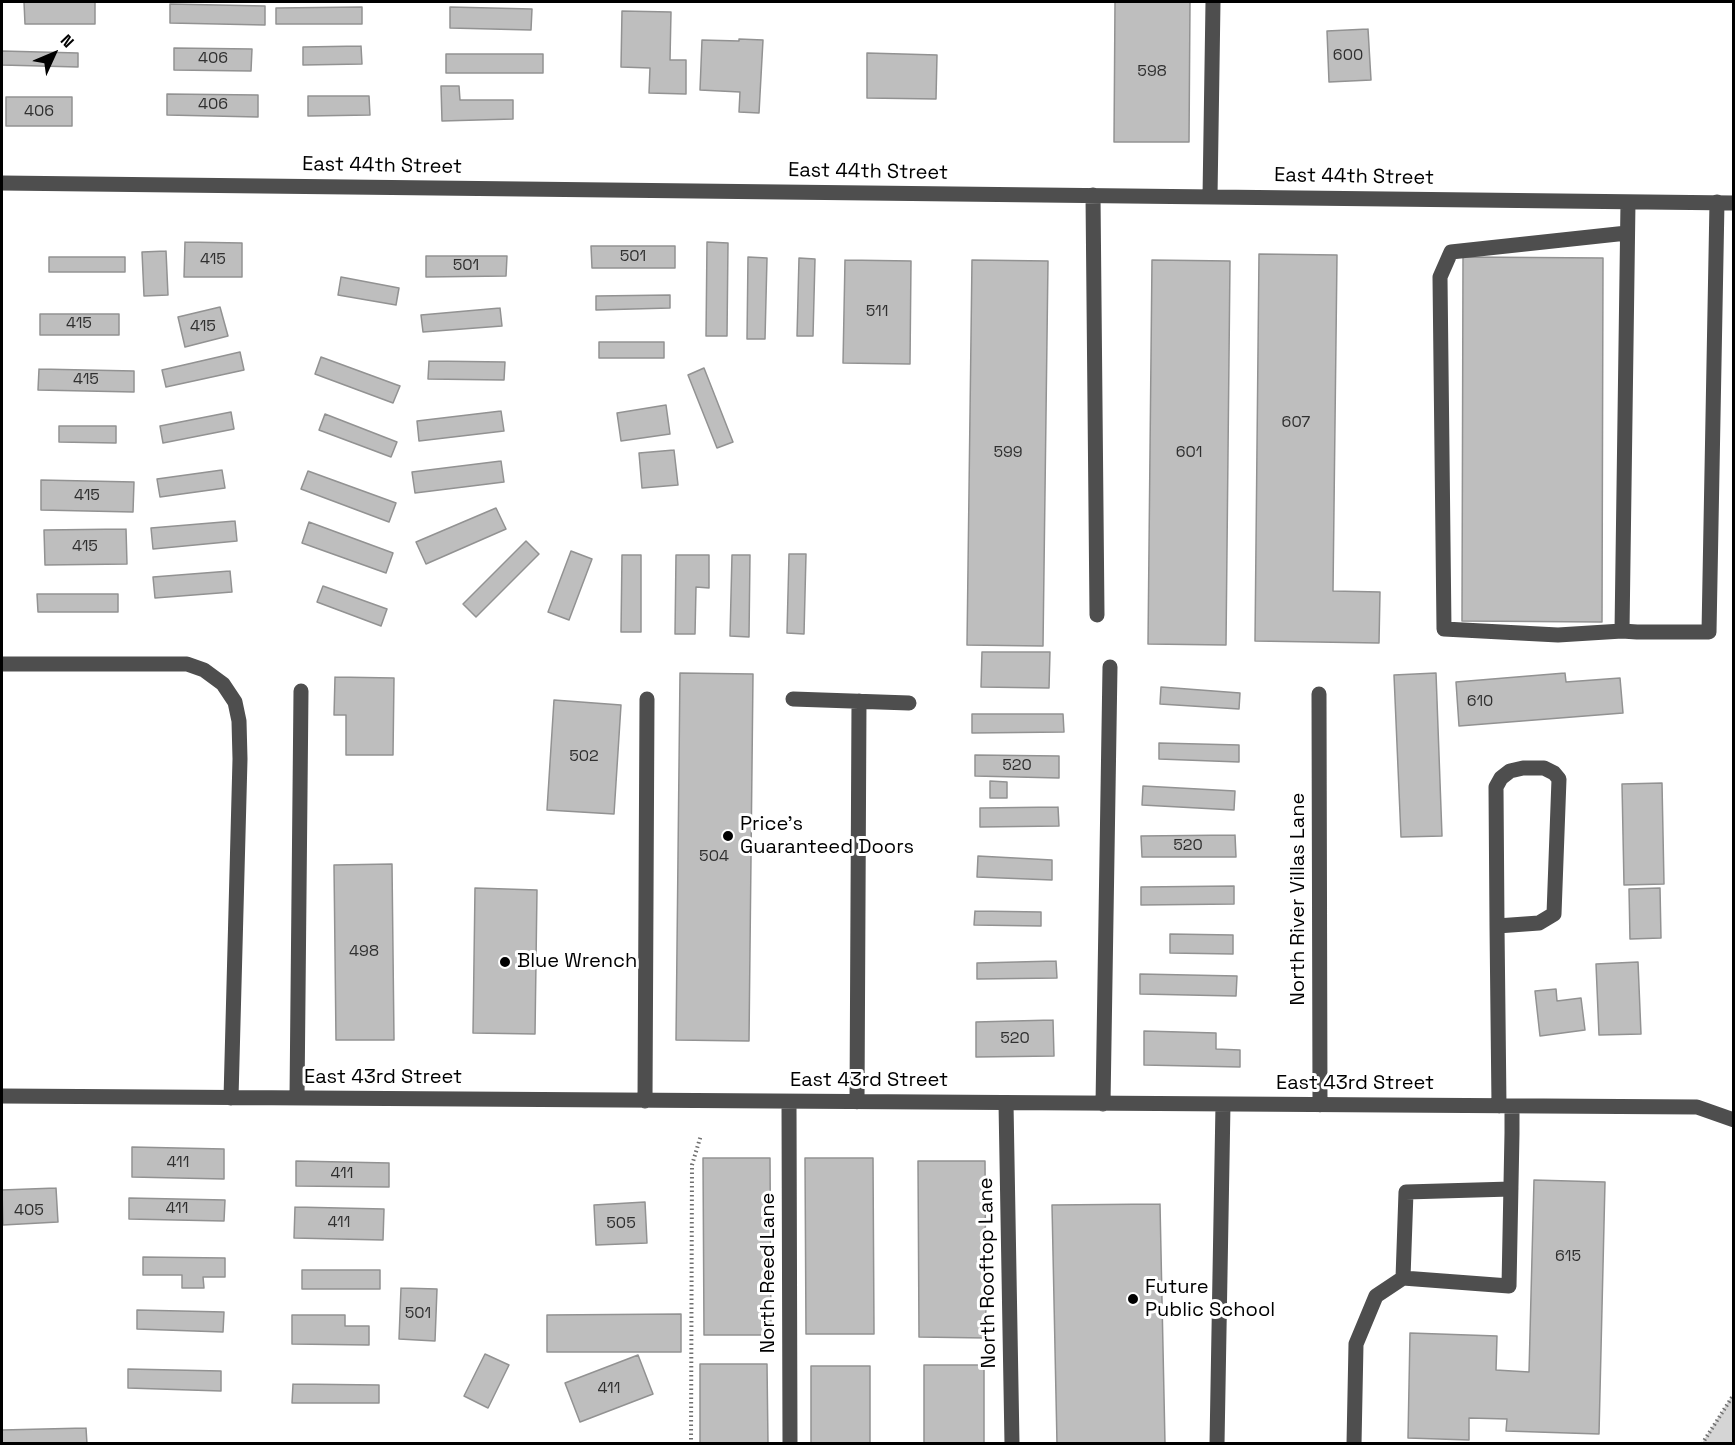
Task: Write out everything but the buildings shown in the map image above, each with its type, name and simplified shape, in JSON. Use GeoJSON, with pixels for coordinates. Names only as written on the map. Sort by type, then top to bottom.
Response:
{"type":"FeatureCollection","features":[{"type":"Feature","properties":{"kind":"street"},"geometry":{"type":"LineString","coordinates":[[1210,197],[1213,2]]}},
{"type":"Feature","properties":{"kind":"street","name":"East 44th Street"},"geometry":{"type":"LineString","coordinates":[[2,183],[1734,203]]}},
{"type":"Feature","properties":{"kind":"street"},"geometry":{"type":"LineString","coordinates":[[1093,195],[1096,615]]}},
{"type":"Feature","properties":{"kind":"street"},"geometry":{"type":"LineString","coordinates":[[1622,631],[1628,202]]}},
{"type":"Feature","properties":{"kind":"street"},"geometry":{"type":"LineString","coordinates":[[1627,233],[1451,252],[1440,278],[1444,629],[1558,636],[1622,631],[1709,632],[1717,202]]}},
{"type":"Feature","properties":{"kind":"street"},"geometry":{"type":"LineString","coordinates":[[2,664],[187,664],[204,670],[223,684],[235,702],[239,721],[240,759],[231,1098]]}},
{"type":"Feature","properties":{"kind":"street"},"geometry":{"type":"LineString","coordinates":[[1103,1104],[1110,667]]}},
{"type":"Feature","properties":{"kind":"street"},"geometry":{"type":"LineString","coordinates":[[297,1098],[301,691]]}},
{"type":"Feature","properties":{"kind":"street","name":"North River Villas Lane"},"geometry":{"type":"LineString","coordinates":[[1319,694],[1320,1105]]}},
{"type":"Feature","properties":{"kind":"street"},"geometry":{"type":"LineString","coordinates":[[645,1101],[647,699]]}},
{"type":"Feature","properties":{"kind":"street"},"geometry":{"type":"LineString","coordinates":[[793,699],[909,703]]}},
{"type":"Feature","properties":{"kind":"street"},"geometry":{"type":"LineString","coordinates":[[856,1102],[859,701]]}},
{"type":"Feature","properties":{"kind":"street"},"geometry":{"type":"LineString","coordinates":[[1354,1443],[1356,1344],[1377,1296],[1402,1278],[1509,1286],[1511,1189],[1497,926],[1496,787],[1501,778],[1510,771],[1523,768],[1545,768],[1554,772],[1559,779],[1554,914],[1539,923],[1497,926]]}},
{"type":"Feature","properties":{"kind":"street","name":"East 43rd Street"},"geometry":{"type":"LineString","coordinates":[[2,1096],[1697,1107],[1734,1120]]}},
{"type":"Feature","properties":{"kind":"street","name":"North Reed Lane"},"geometry":{"type":"LineString","coordinates":[[789,1102],[790,1443]]}},
{"type":"Feature","properties":{"kind":"street","name":"North Rooftop Lane"},"geometry":{"type":"LineString","coordinates":[[1006,1103],[1012,1443]]}},
{"type":"Feature","properties":{"kind":"street"},"geometry":{"type":"LineString","coordinates":[[1217,1443],[1223,1104]]}},
{"type":"Feature","properties":{"kind":"street"},"geometry":{"type":"LineString","coordinates":[[1402,1278],[1406,1192],[1511,1189]]}},
{"type":"Feature","properties":{"kind":"path"},"geometry":{"type":"LineString","coordinates":[[691,1443],[692,1166],[701,1135]]}},
{"type":"Feature","properties":{"kind":"path"},"geometry":{"type":"LineString","coordinates":[[1702,1443],[1734,1394]]}},
{"type":"Feature","properties":{"kind":"shaded area"},"geometry":{"type":"Polygon","coordinates":[[[1733,1394],[1733,1443],[1702,1443],[1733,1394]]]}},
{"type":"Feature","properties":{"kind":"place","name":"Price's Guaranteed Doors"},"geometry":{"type":"Point","coordinates":[728,836]}},
{"type":"Feature","properties":{"kind":"place","name":"Blue Wrench"},"geometry":{"type":"Point","coordinates":[505,962]}},
{"type":"Feature","properties":{"kind":"place","name":"Future Public School"},"geometry":{"type":"Point","coordinates":[1133,1299]}}]}
